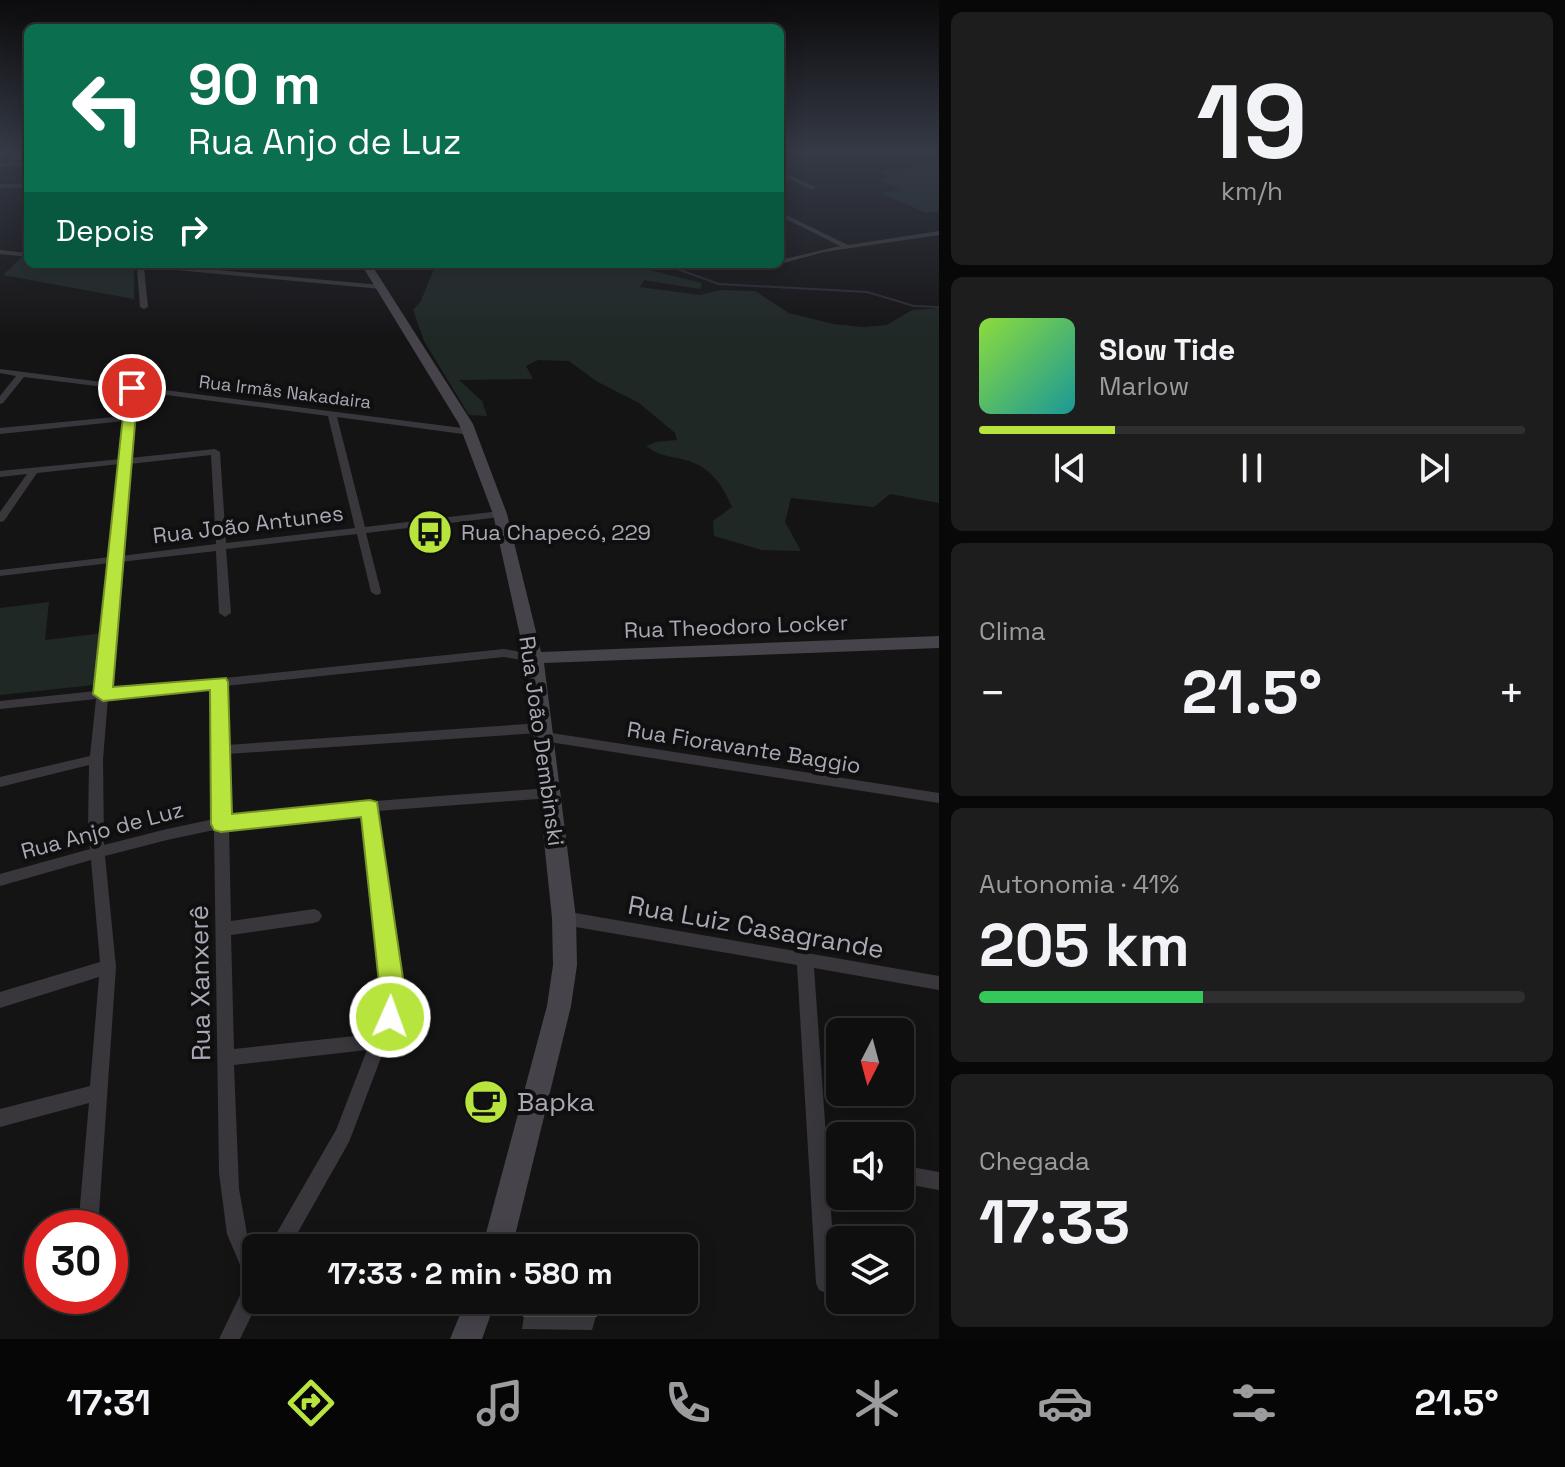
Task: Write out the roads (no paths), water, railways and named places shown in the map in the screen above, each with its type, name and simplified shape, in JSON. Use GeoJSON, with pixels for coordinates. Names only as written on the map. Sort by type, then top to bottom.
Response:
{"type":"FeatureCollection","features":[{"type":"Feature","properties":{"kind":"main road","name":"Rua João Dembinski"},"geometry":{"type":"LineString","coordinates":[[369,268],[470,432],[500,514],[534,658],[564,918],[565,965],[559,1006],[501,1234]]}},
{"type":"Feature","properties":{"kind":"main road","name":"Rua Theodoro Locker"},"geometry":{"type":"LineString","coordinates":[[534,658],[939,642]]}},
{"type":"Feature","properties":{"kind":"main road"},"geometry":{"type":"LineString","coordinates":[[466,1339],[478,1314]]}},
{"type":"Feature","properties":{"kind":"main road"},"geometry":{"type":"LineString","coordinates":[[479,1339],[482,1314]]}},
{"type":"Feature","properties":{"kind":"street"},"geometry":{"type":"LineString","coordinates":[[784,216],[848,247]]}},
{"type":"Feature","properties":{"kind":"street"},"geometry":{"type":"LineString","coordinates":[[784,261],[848,247],[939,233]]}},
{"type":"Feature","properties":{"kind":"street"},"geometry":{"type":"LineString","coordinates":[[0,252],[24,255]]}},
{"type":"Feature","properties":{"kind":"street"},"geometry":{"type":"LineString","coordinates":[[140,268],[144,307]]}},
{"type":"Feature","properties":{"kind":"street"},"geometry":{"type":"LineString","coordinates":[[173,268],[381,287]]}},
{"type":"Feature","properties":{"kind":"street","name":"Rua Irmãs Nakadaira"},"geometry":{"type":"LineString","coordinates":[[0,371],[470,432]]}},
{"type":"Feature","properties":{"kind":"street"},"geometry":{"type":"LineString","coordinates":[[0,401],[22,374]]}},
{"type":"Feature","properties":{"kind":"street"},"geometry":{"type":"LineString","coordinates":[[89,1210],[108,967],[97,853],[96,759],[132,388]]}},
{"type":"Feature","properties":{"kind":"street"},"geometry":{"type":"LineString","coordinates":[[332,414],[376,592]]}},
{"type":"Feature","properties":{"kind":"street"},"geometry":{"type":"LineString","coordinates":[[0,431],[129,418]]}},
{"type":"Feature","properties":{"kind":"street"},"geometry":{"type":"LineString","coordinates":[[0,474],[215,452],[225,613]]}},
{"type":"Feature","properties":{"kind":"street"},"geometry":{"type":"LineString","coordinates":[[0,519],[34,471]]}},
{"type":"Feature","properties":{"kind":"street","name":"Rua João Antunes"},"geometry":{"type":"LineString","coordinates":[[0,573],[500,514]]}},
{"type":"Feature","properties":{"kind":"street"},"geometry":{"type":"LineString","coordinates":[[0,705],[504,653],[534,658]]}},
{"type":"Feature","properties":{"kind":"street","name":"Rua Xanxerê"},"geometry":{"type":"LineString","coordinates":[[219,682],[227,1157],[234,1228],[242,1251]]}},
{"type":"Feature","properties":{"kind":"street","name":"Rua Fioravante Baggio"},"geometry":{"type":"LineString","coordinates":[[220,750],[543,732],[939,798]]}},
{"type":"Feature","properties":{"kind":"street"},"geometry":{"type":"LineString","coordinates":[[0,782],[96,759]]}},
{"type":"Feature","properties":{"kind":"street","name":"Rua Anjo de Luz"},"geometry":{"type":"LineString","coordinates":[[0,880],[221,824],[550,793]]}},
{"type":"Feature","properties":{"kind":"street"},"geometry":{"type":"LineString","coordinates":[[287,1234],[331,1162],[393,1005],[370,808]]}},
{"type":"Feature","properties":{"kind":"street"},"geometry":{"type":"LineString","coordinates":[[223,929],[314,916]]}},
{"type":"Feature","properties":{"kind":"street","name":"Rua Luiz Casagrande"},"geometry":{"type":"LineString","coordinates":[[564,918],[939,983]]}},
{"type":"Feature","properties":{"kind":"street"},"geometry":{"type":"LineString","coordinates":[[805,960],[826,1283]]}},
{"type":"Feature","properties":{"kind":"street"},"geometry":{"type":"LineString","coordinates":[[0,1000],[108,967]]}},
{"type":"Feature","properties":{"kind":"street"},"geometry":{"type":"LineString","coordinates":[[226,1058],[380,1041]]}},
{"type":"Feature","properties":{"kind":"street"},"geometry":{"type":"LineString","coordinates":[[0,1118],[99,1092]]}},
{"type":"Feature","properties":{"kind":"street"},"geometry":{"type":"LineString","coordinates":[[818,1158],[826,1159]]}},
{"type":"Feature","properties":{"kind":"street"},"geometry":{"type":"LineString","coordinates":[[914,1177],[939,1181]]}},
{"type":"Feature","properties":{"kind":"street"},"geometry":{"type":"LineString","coordinates":[[229,1339],[242,1313]]}},
{"type":"Feature","properties":{"kind":"waterway"},"geometry":{"type":"LineString","coordinates":[[674,268],[719,284],[867,292],[914,306],[939,307]]}},
{"type":"Feature","properties":{"kind":"place","name":"Rua Chapecó, 229"},"geometry":{"type":"Point","coordinates":[430,532]}},
{"type":"Feature","properties":{"kind":"place","name":"Bapka"},"geometry":{"type":"Point","coordinates":[486,1102]}}]}
